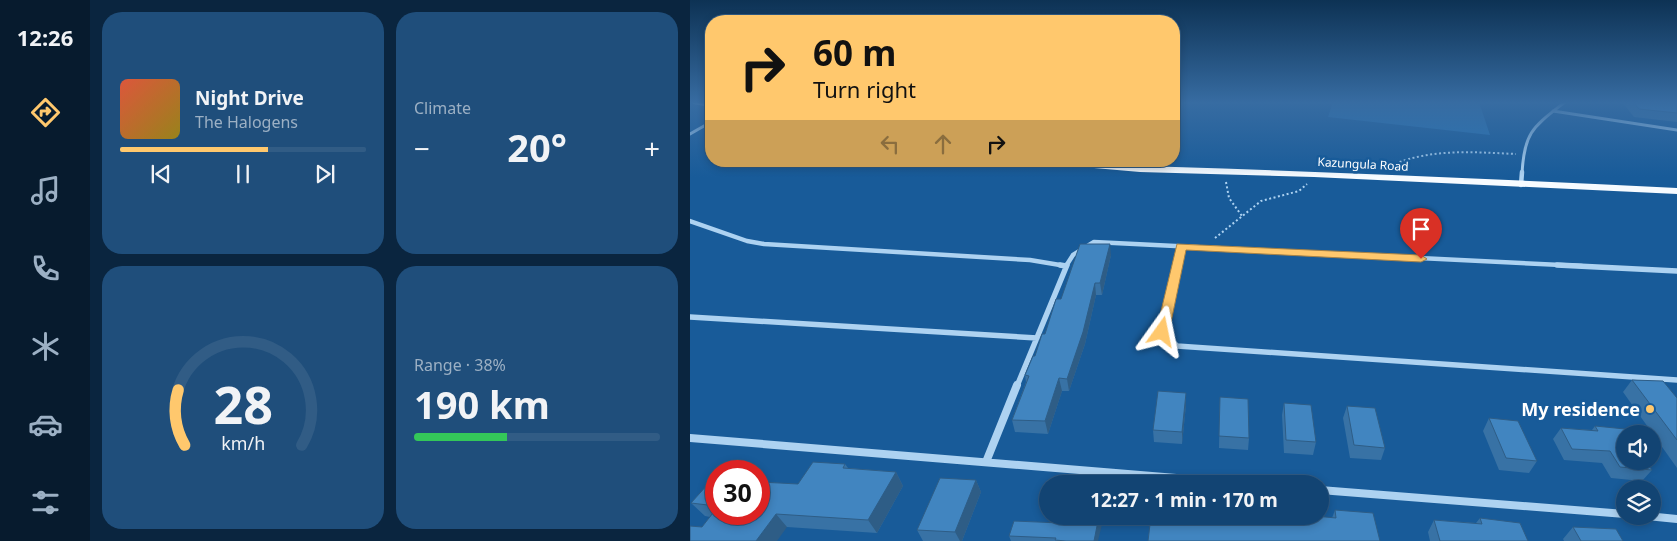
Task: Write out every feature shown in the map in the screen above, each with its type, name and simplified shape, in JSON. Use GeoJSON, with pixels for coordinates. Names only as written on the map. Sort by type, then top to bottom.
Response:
{"type":"FeatureCollection","features":[{"type":"Feature","properties":{"kind":"main road","name":"Kazungula Road"},"geometry":{"type":"LineString","coordinates":[[1166,167],[1224,172],[1314,174],[1677,191]]}},
{"type":"Feature","properties":{"kind":"street"},"geometry":{"type":"LineString","coordinates":[[690,134],[702,127]]}},
{"type":"Feature","properties":{"kind":"street"},"geometry":{"type":"LineString","coordinates":[[1521,185],[1526,136],[1534,127]]}},
{"type":"Feature","properties":{"kind":"street"},"geometry":{"type":"LineString","coordinates":[[1659,127],[1677,130]]}},
{"type":"Feature","properties":{"kind":"street"},"geometry":{"type":"LineString","coordinates":[[690,221],[747,241],[764,244],[1030,260],[1066,266]]}},
{"type":"Feature","properties":{"kind":"street"},"geometry":{"type":"LineString","coordinates":[[986,462],[1066,266],[1073,255],[1094,242],[1677,271]]}},
{"type":"Feature","properties":{"kind":"street"},"geometry":{"type":"LineString","coordinates":[[1181,247],[1162,332],[1177,346],[1677,380]]}},
{"type":"Feature","properties":{"kind":"street"},"geometry":{"type":"LineString","coordinates":[[690,317],[1036,338]]}},
{"type":"Feature","properties":{"kind":"street"},"geometry":{"type":"LineString","coordinates":[[690,438],[1141,475]]}},
{"type":"Feature","properties":{"kind":"street"},"geometry":{"type":"LineString","coordinates":[[1329,491],[1616,513]]}},
{"type":"Feature","properties":{"kind":"street"},"geometry":{"type":"LineString","coordinates":[[1661,517],[1677,519]]}},
{"type":"Feature","properties":{"kind":"path"},"geometry":{"type":"LineString","coordinates":[[1380,168],[1387,167],[1403,158],[1430,152],[1523,154]]}},
{"type":"Feature","properties":{"kind":"path"},"geometry":{"type":"LineString","coordinates":[[1224,172],[1229,198],[1242,216]]}},
{"type":"Feature","properties":{"kind":"path"},"geometry":{"type":"LineString","coordinates":[[1204,248],[1242,216],[1268,198],[1286,195],[1305,188],[1314,174]]}},
{"type":"Feature","properties":{"kind":"shaded area"},"geometry":{"type":"Polygon","coordinates":[[[1420,127],[1487,127],[1490,135],[1420,127]]]}},
{"type":"Feature","properties":{"kind":"building"},"geometry":{"type":"Polygon","coordinates":[[[1080,244],[1110,244],[1100,283],[1095,283],[1083,332],[1067,379],[1059,378],[1045,421],[1012,420],[1029,376],[1025,375],[1033,356],[1035,356],[1042,334],[1045,334],[1056,299],[1061,299],[1080,244]]]}},
{"type":"Feature","properties":{"kind":"building"},"geometry":{"type":"Polygon","coordinates":[[[1632,380],[1663,381],[1677,398],[1677,440],[1632,380]]]}},
{"type":"Feature","properties":{"kind":"building"},"geometry":{"type":"Polygon","coordinates":[[[1158,391],[1186,393],[1182,432],[1153,430],[1158,391]]]}},
{"type":"Feature","properties":{"kind":"building"},"geometry":{"type":"Polygon","coordinates":[[[1220,397],[1248,399],[1249,438],[1219,436],[1220,397]]]}},
{"type":"Feature","properties":{"kind":"building"},"geometry":{"type":"Polygon","coordinates":[[[1284,403],[1311,405],[1316,442],[1286,440],[1284,403]]]}},
{"type":"Feature","properties":{"kind":"building"},"geometry":{"type":"Polygon","coordinates":[[[1347,406],[1375,408],[1385,448],[1354,445],[1347,406]]]}},
{"type":"Feature","properties":{"kind":"building"},"geometry":{"type":"Polygon","coordinates":[[[1489,418],[1518,421],[1537,461],[1506,458],[1489,418]]]}},
{"type":"Feature","properties":{"kind":"building"},"geometry":{"type":"Polygon","coordinates":[[[1595,426],[1616,428],[1616,461],[1610,451],[1572,449],[1561,428],[1598,431],[1595,426]]]}},
{"type":"Feature","properties":{"kind":"building"},"geometry":{"type":"Polygon","coordinates":[[[813,462],[845,464],[843,468],[896,472],[868,520],[776,514],[770,522],[770,483],[798,484],[813,462]]]}},
{"type":"Feature","properties":{"kind":"building"},"geometry":{"type":"Polygon","coordinates":[[[940,478],[976,480],[955,532],[917,530],[940,478]]]}},
{"type":"Feature","properties":{"kind":"building"},"geometry":{"type":"Polygon","coordinates":[[[705,487],[705,505],[691,503],[705,487]]]}},
{"type":"Feature","properties":{"kind":"building"},"geometry":{"type":"Polygon","coordinates":[[[1335,510],[1373,513],[1380,541],[1148,541],[1150,525],[1329,525],[1329,517],[1336,518],[1335,510]]]}},
{"type":"Feature","properties":{"kind":"building"},"geometry":{"type":"Polygon","coordinates":[[[1480,518],[1520,523],[1528,541],[1440,541],[1434,520],[1482,524],[1480,518]]]}},
{"type":"Feature","properties":{"kind":"building"},"geometry":{"type":"Polygon","coordinates":[[[1014,521],[1039,522],[1039,525],[1097,525],[1094,541],[1066,541],[1055,540],[1056,538],[1009,536],[1014,521]]]}},
{"type":"Feature","properties":{"kind":"building"},"geometry":{"type":"Polygon","coordinates":[[[705,523],[705,525],[768,525],[756,541],[690,541],[690,526],[702,527],[705,523]]]}},
{"type":"Feature","properties":{"kind":"building"},"geometry":{"type":"Polygon","coordinates":[[[1573,527],[1616,529],[1623,541],[1581,541],[1573,527]]]}},
{"type":"Feature","properties":{"kind":"place","name":"My residence"},"geometry":{"type":"Point","coordinates":[1650,409]}},
{"type":"Feature","properties":{"kind":"route"},"geometry":{"type":"LineString","coordinates":[[1162,332],[1181,247],[1421,259]]}}]}
